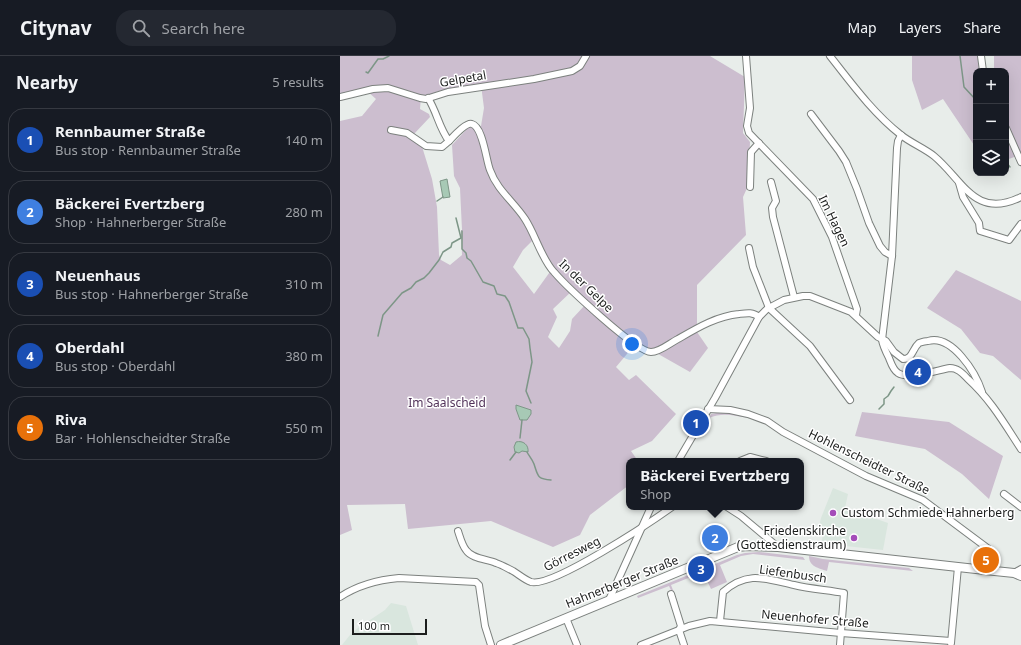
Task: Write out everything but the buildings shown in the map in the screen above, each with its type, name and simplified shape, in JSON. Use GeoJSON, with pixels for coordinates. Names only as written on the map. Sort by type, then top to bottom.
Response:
{"type":"FeatureCollection","features":[{"type":"Feature","properties":{"kind":"main road","name":"Hahnerberger Straße"},"geometry":{"type":"LineString","coordinates":[[501,645],[738,548],[747,546],[778,547],[1017,575]]}},
{"type":"Feature","properties":{"kind":"street","name":"Gelpetal"},"geometry":{"type":"LineString","coordinates":[[340,97],[384,88],[396,90],[420,98],[428,98],[448,92],[534,79],[572,70],[580,66],[586,56]]}},
{"type":"Feature","properties":{"kind":"street","name":"Im Hagen"},"geometry":{"type":"LineString","coordinates":[[746,56],[750,108],[747,126],[749,133],[813,198],[840,257],[857,309],[856,315]]}},
{"type":"Feature","properties":{"kind":"street"},"geometry":{"type":"LineString","coordinates":[[830,56],[875,112],[902,135],[934,156],[951,172],[970,194],[989,202],[1006,204],[1021,197]]}},
{"type":"Feature","properties":{"kind":"street"},"geometry":{"type":"LineString","coordinates":[[981,56],[983,68]]}},
{"type":"Feature","properties":{"kind":"street"},"geometry":{"type":"LineString","coordinates":[[428,98],[434,107],[442,130],[449,141]]}},
{"type":"Feature","properties":{"kind":"street"},"geometry":{"type":"LineString","coordinates":[[811,114],[846,162],[858,189],[869,223],[880,246],[885,252],[892,256]]}},
{"type":"Feature","properties":{"kind":"street","name":"In der Gelpe"},"geometry":{"type":"LineString","coordinates":[[391,130],[407,133],[428,146],[443,147],[467,124],[476,126],[481,137],[489,168],[494,180],[502,193],[524,218],[552,270],[621,334],[646,351],[651,352],[662,349],[698,328],[722,317],[749,313],[756,314],[759,317]]}},
{"type":"Feature","properties":{"kind":"street"},"geometry":{"type":"LineString","coordinates":[[902,135],[898,141],[897,148],[892,256],[882,340],[883,344],[894,370],[900,374],[922,374],[953,368],[961,373],[982,392],[1021,449]]}},
{"type":"Feature","properties":{"kind":"street"},"geometry":{"type":"LineString","coordinates":[[1009,135],[1021,162]]}},
{"type":"Feature","properties":{"kind":"street"},"geometry":{"type":"LineString","coordinates":[[750,187],[751,152],[759,143]]}},
{"type":"Feature","properties":{"kind":"street"},"geometry":{"type":"LineString","coordinates":[[770,182],[776,201],[772,208],[773,216],[794,297]]}},
{"type":"Feature","properties":{"kind":"street"},"geometry":{"type":"LineString","coordinates":[[959,183],[963,197],[979,223],[980,231],[1009,240],[1021,224]]}},
{"type":"Feature","properties":{"kind":"street"},"geometry":{"type":"LineString","coordinates":[[749,248],[753,267],[769,308],[810,346],[850,400]]}},
{"type":"Feature","properties":{"kind":"street"},"geometry":{"type":"LineString","coordinates":[[680,458],[759,317],[769,308],[784,300],[794,297],[810,296],[851,312],[878,337],[886,341],[894,352],[903,359],[909,358],[921,342],[932,340],[948,345],[953,348],[970,367],[982,392]]}},
{"type":"Feature","properties":{"kind":"street","name":"Hohlenscheidter Straße"},"geometry":{"type":"LineString","coordinates":[[708,409],[730,410],[762,419],[783,432],[866,476],[923,500],[990,550],[993,555],[993,571]]}},
{"type":"Feature","properties":{"kind":"street"},"geometry":{"type":"LineString","coordinates":[[1004,494],[1021,507]]}},
{"type":"Feature","properties":{"kind":"street"},"geometry":{"type":"LineString","coordinates":[[609,600],[650,510]]}},
{"type":"Feature","properties":{"kind":"street","name":"Görresweg"},"geometry":{"type":"LineString","coordinates":[[458,531],[465,550],[469,554],[490,560],[531,582],[539,582],[570,570],[640,529],[668,510]]}},
{"type":"Feature","properties":{"kind":"street"},"geometry":{"type":"LineString","coordinates":[[732,510],[778,547]]}},
{"type":"Feature","properties":{"kind":"street"},"geometry":{"type":"LineString","coordinates":[[951,643],[958,567]]}},
{"type":"Feature","properties":{"kind":"street"},"geometry":{"type":"LineString","coordinates":[[1017,575],[1021,568]]}},
{"type":"Feature","properties":{"kind":"street"},"geometry":{"type":"LineString","coordinates":[[340,597],[361,586],[389,579],[399,578],[476,582],[479,585],[485,626],[491,645]]}},
{"type":"Feature","properties":{"kind":"street","name":"Liefenbusch"},"geometry":{"type":"LineString","coordinates":[[720,621],[724,592],[733,584],[744,579],[773,579],[795,586],[844,593],[841,633]]}},
{"type":"Feature","properties":{"kind":"street"},"geometry":{"type":"LineString","coordinates":[[671,594],[681,626],[679,630],[684,645]]}},
{"type":"Feature","properties":{"kind":"street"},"geometry":{"type":"LineString","coordinates":[[566,618],[577,645]]}},
{"type":"Feature","properties":{"kind":"street","name":"Neuenhofer Straße"},"geometry":{"type":"LineString","coordinates":[[641,645],[699,623],[720,621],[951,643]]}},
{"type":"Feature","properties":{"kind":"street"},"geometry":{"type":"LineString","coordinates":[[840,645],[841,633]]}},
{"type":"Feature","properties":{"kind":"street"},"geometry":{"type":"LineString","coordinates":[[895,645],[896,638]]}},
{"type":"Feature","properties":{"kind":"shaded area"},"geometry":{"type":"Polygon","coordinates":[[[447,179],[450,197],[443,198],[440,181],[447,179]]]}},
{"type":"Feature","properties":{"kind":"shaded area"},"geometry":{"type":"Polygon","coordinates":[[[516,405],[531,410],[531,414],[527,420],[520,420],[516,405]]]}},
{"type":"Feature","properties":{"kind":"shaded area"},"geometry":{"type":"Polygon","coordinates":[[[516,442],[525,444],[528,447],[528,452],[515,452],[514,447],[516,442]]]}},
{"type":"Feature","properties":{"kind":"shaded area"},"geometry":{"type":"Polygon","coordinates":[[[833,488],[848,494],[845,508],[888,523],[883,550],[836,545],[835,547],[821,546],[823,534],[818,531],[821,518],[833,488]]]}},
{"type":"Feature","properties":{"kind":"shaded area"},"geometry":{"type":"Polygon","coordinates":[[[391,603],[406,606],[418,645],[342,645],[358,628],[385,610],[391,603]]]}},
{"type":"Feature","properties":{"kind":"green space","name":"Im Saalscheid"},"geometry":{"type":"Polygon","coordinates":[[[340,56],[710,56],[745,77],[743,133],[750,142],[748,186],[743,197],[746,235],[697,285],[697,332],[708,348],[690,372],[637,342],[616,367],[629,380],[636,375],[676,414],[652,441],[631,451],[636,458],[626,458],[626,487],[590,515],[580,535],[553,547],[491,521],[408,529],[405,504],[347,505],[352,530],[340,535],[340,121],[362,116],[376,99],[366,90],[340,96],[340,56]],[[481,85],[439,91],[428,96],[421,97],[420,109],[429,114],[430,117],[414,134],[420,140],[432,179],[437,207],[439,255],[441,260],[450,265],[462,255],[460,188],[454,176],[452,145],[468,128],[481,126],[484,108],[481,85]],[[536,237],[523,250],[513,267],[534,294],[552,269],[536,237]],[[574,289],[553,309],[557,317],[548,337],[559,348],[570,331],[572,319],[585,305],[574,289]]]}},
{"type":"Feature","properties":{"kind":"green space"},"geometry":{"type":"Polygon","coordinates":[[[912,56],[981,56],[983,68],[973,68],[973,144],[943,99],[922,110],[912,80],[912,56]]]}},
{"type":"Feature","properties":{"kind":"green space"},"geometry":{"type":"Polygon","coordinates":[[[994,56],[1021,56],[1021,157],[1009,136],[1009,68],[994,68],[994,56]]]}},
{"type":"Feature","properties":{"kind":"green space"},"geometry":{"type":"Polygon","coordinates":[[[1009,139],[1017,156],[1009,159],[1009,139]]]}},
{"type":"Feature","properties":{"kind":"green space"},"geometry":{"type":"Polygon","coordinates":[[[956,270],[1021,301],[1021,380],[993,356],[980,353],[961,329],[927,308],[956,270]]]}},
{"type":"Feature","properties":{"kind":"green space"},"geometry":{"type":"Polygon","coordinates":[[[723,412],[749,418],[719,415],[709,418],[711,414],[723,412]]]}},
{"type":"Feature","properties":{"kind":"green space"},"geometry":{"type":"Polygon","coordinates":[[[862,412],[949,422],[1003,456],[989,499],[962,474],[925,449],[855,436],[862,412]]]}},
{"type":"Feature","properties":{"kind":"green space"},"geometry":{"type":"Polygon","coordinates":[[[759,552],[803,557],[805,560],[753,554],[741,556],[720,565],[727,582],[711,589],[703,572],[671,585],[678,603],[669,586],[638,598],[637,596],[737,555],[759,552]]]}},
{"type":"Feature","properties":{"kind":"green space"},"geometry":{"type":"Polygon","coordinates":[[[809,556],[823,559],[909,568],[913,571],[829,562],[827,571],[813,565],[809,560],[809,556]]]}},
{"type":"Feature","properties":{"kind":"waterway"},"geometry":{"type":"LineString","coordinates":[[366,72],[368,73],[378,59],[383,59],[389,56]]}},
{"type":"Feature","properties":{"kind":"waterway"},"geometry":{"type":"LineString","coordinates":[[960,56],[964,87],[973,97]]}},
{"type":"Feature","properties":{"kind":"waterway"},"geometry":{"type":"LineString","coordinates":[[437,201],[443,197]]}},
{"type":"Feature","properties":{"kind":"waterway"},"geometry":{"type":"LineString","coordinates":[[378,336],[383,315],[402,293],[411,288],[416,282],[424,278],[429,273],[443,252],[451,247],[452,243],[461,238],[456,218]]}},
{"type":"Feature","properties":{"kind":"waterway"},"geometry":{"type":"LineString","coordinates":[[462,231],[462,249],[466,253],[467,258],[471,261],[483,282],[494,286],[497,294],[505,296],[509,302],[518,328],[523,328],[529,339],[532,362],[526,391],[531,403]]}},
{"type":"Feature","properties":{"kind":"waterway"},"geometry":{"type":"LineString","coordinates":[[879,409],[884,404],[884,399],[894,387]]}},
{"type":"Feature","properties":{"kind":"waterway"},"geometry":{"type":"LineString","coordinates":[[520,438],[522,420]]}},
{"type":"Feature","properties":{"kind":"waterway"},"geometry":{"type":"LineString","coordinates":[[510,460],[516,452]]}},
{"type":"Feature","properties":{"kind":"waterway"},"geometry":{"type":"LineString","coordinates":[[527,452],[539,476],[543,479],[551,480]]}},
{"type":"Feature","properties":{"kind":"place","name":"Oberdahl"},"geometry":{"type":"Point","coordinates":[918,372]}},
{"type":"Feature","properties":{"kind":"place","name":"Rennbaumer Straße"},"geometry":{"type":"Point","coordinates":[696,423]}},
{"type":"Feature","properties":{"kind":"place","name":"Custom Schmiede Hahnerberg"},"geometry":{"type":"Point","coordinates":[833,513]}},
{"type":"Feature","properties":{"kind":"place","name":"Bäckerei Evertzberg"},"geometry":{"type":"Point","coordinates":[715,538]}},
{"type":"Feature","properties":{"kind":"place","name":"Friedenskirche (Gottesdienstraum)"},"geometry":{"type":"Point","coordinates":[854,538]}},
{"type":"Feature","properties":{"kind":"place","name":"Riva"},"geometry":{"type":"Point","coordinates":[986,560]}},
{"type":"Feature","properties":{"kind":"place","name":"Neuenhaus"},"geometry":{"type":"Point","coordinates":[701,569]}}]}
